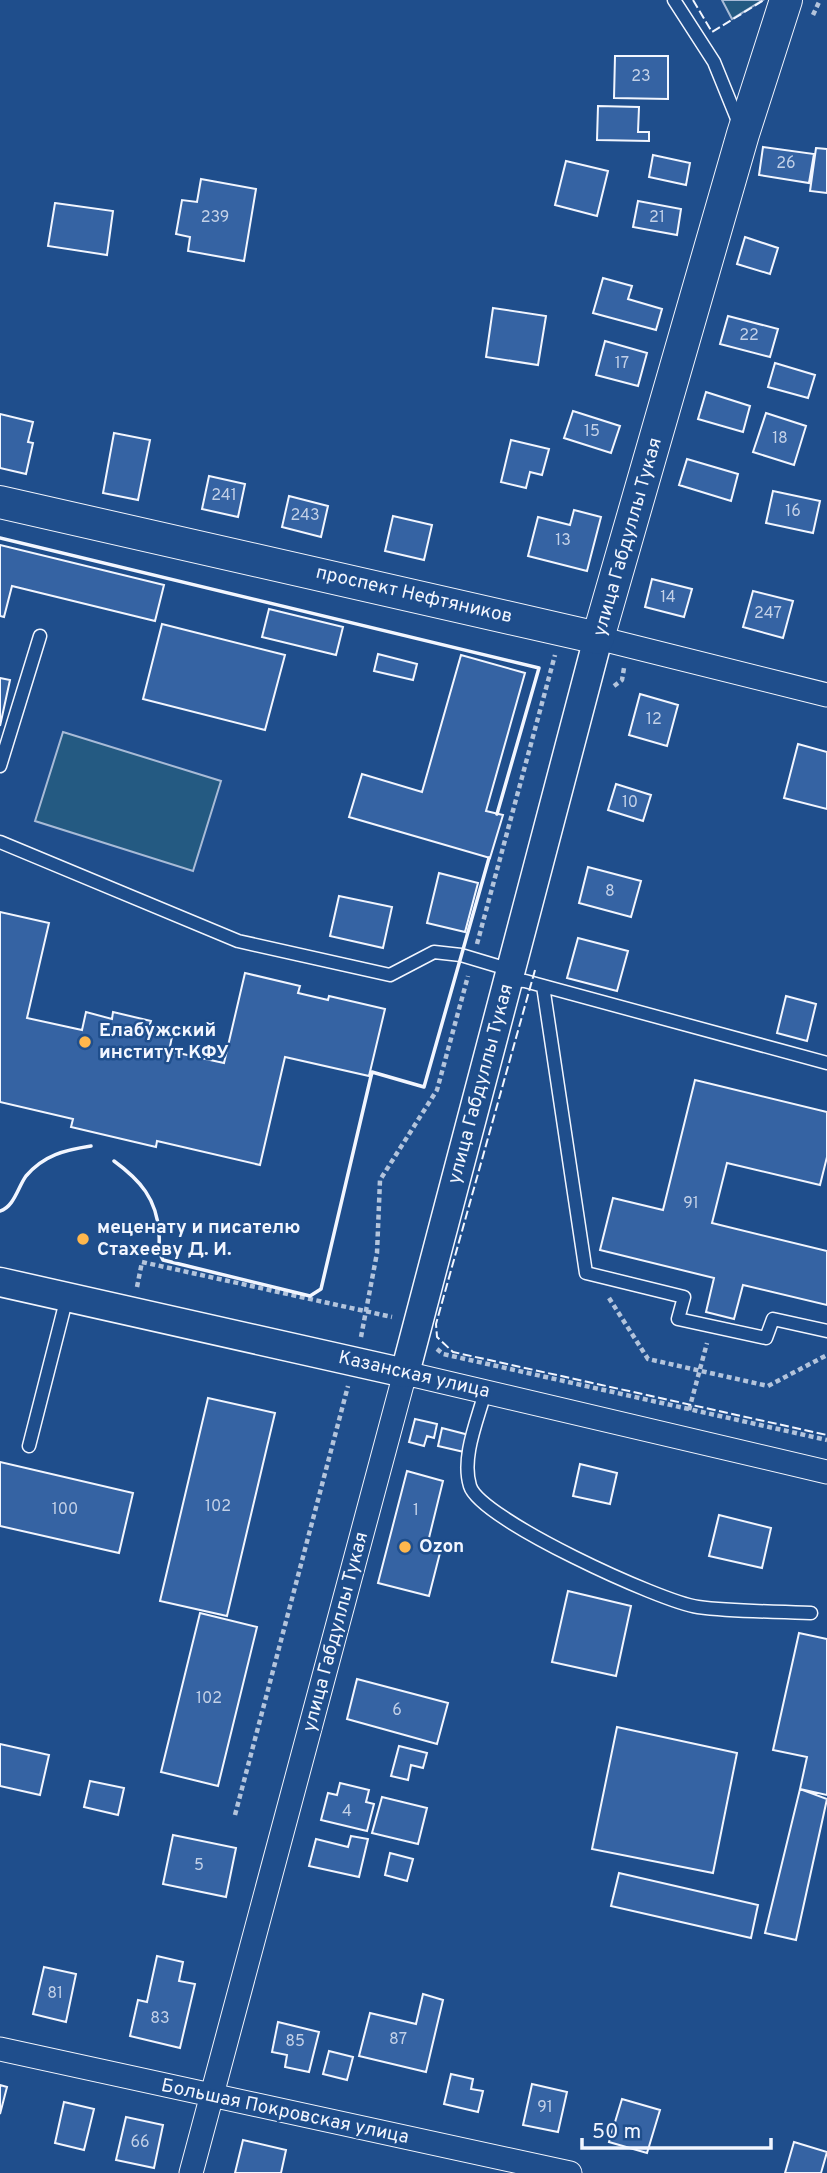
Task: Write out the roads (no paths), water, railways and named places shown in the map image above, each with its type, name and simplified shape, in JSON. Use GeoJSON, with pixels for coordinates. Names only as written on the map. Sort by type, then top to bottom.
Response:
{"type":"FeatureCollection","features":[{"type":"Feature","properties":{"kind":"main road","name":"улица Габдуллы Тукая"},"geometry":{"type":"LineString","coordinates":[[613,643],[743,134],[786,0]]}},
{"type":"Feature","properties":{"kind":"main road","name":"проспект Нефтяников"},"geometry":{"type":"LineString","coordinates":[[0,502],[563,628],[613,643]]}},
{"type":"Feature","properties":{"kind":"street","name":"проспект Нефтяников"},"geometry":{"type":"LineString","coordinates":[[613,643],[827,695]]}},
{"type":"Feature","properties":{"kind":"street","name":"улица Габдуллы Тукая"},"geometry":{"type":"LineString","coordinates":[[191,2173],[510,975],[613,643]]}},
{"type":"Feature","properties":{"kind":"street","name":"Казанская улица"},"geometry":{"type":"LineString","coordinates":[[0,1282],[355,1361],[827,1472]]}},
{"type":"Feature","properties":{"kind":"street","name":"Большая Покровская улица"},"geometry":{"type":"LineString","coordinates":[[0,2049],[570,2173]]}},
{"type":"Feature","properties":{"kind":"lane"},"geometry":{"type":"LineString","coordinates":[[674,0],[714,62],[743,134]]}},
{"type":"Feature","properties":{"kind":"lane"},"geometry":{"type":"LineString","coordinates":[[0,766],[40,636]]}},
{"type":"Feature","properties":{"kind":"lane"},"geometry":{"type":"LineString","coordinates":[[0,842],[238,941],[390,975],[434,952],[472,959],[543,986],[827,1063]]}},
{"type":"Feature","properties":{"kind":"lane"},"geometry":{"type":"LineString","coordinates":[[543,986],[586,1273],[684,1297],[678,1318],[711,1326],[766,1338],[774,1318],[827,1331]]}},
{"type":"Feature","properties":{"kind":"lane"},"geometry":{"type":"LineString","coordinates":[[29,1446],[67,1297]]}},
{"type":"Feature","properties":{"kind":"lane"},"geometry":{"type":"LineString","coordinates":[[485,1392],[467,1465],[470,1488],[482,1502],[517,1526],[641,1590],[696,1607],[811,1613]]}},
{"type":"Feature","properties":{"kind":"place","name":"Елабужский институт КФУ"},"geometry":{"type":"Point","coordinates":[85,1042]}},
{"type":"Feature","properties":{"kind":"place","name":"меценату и писателю Стахееву Д. И."},"geometry":{"type":"Point","coordinates":[83,1239]}},
{"type":"Feature","properties":{"kind":"place","name":"Ozon"},"geometry":{"type":"Point","coordinates":[405,1547]}}]}
